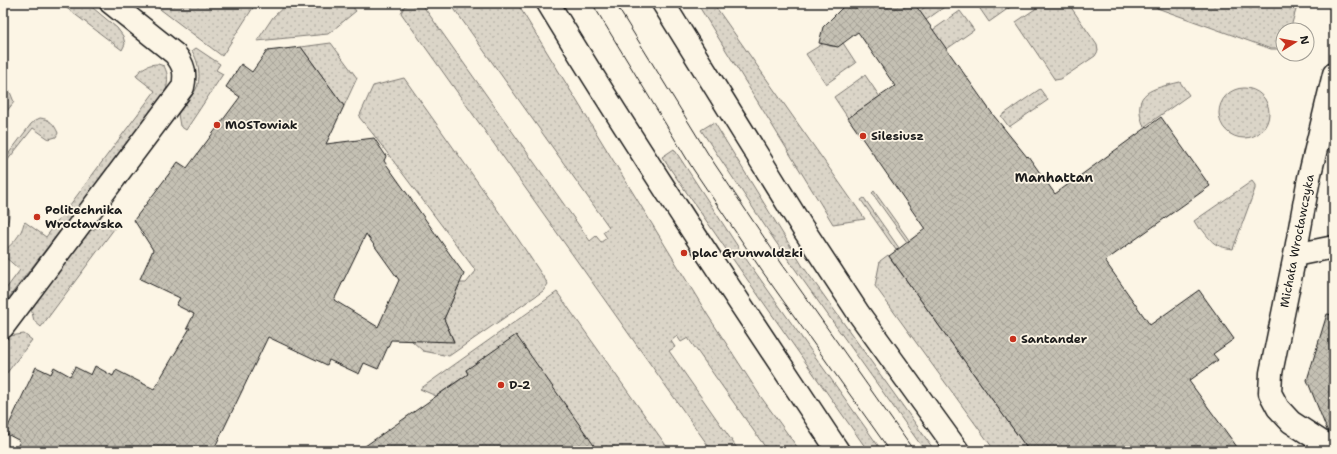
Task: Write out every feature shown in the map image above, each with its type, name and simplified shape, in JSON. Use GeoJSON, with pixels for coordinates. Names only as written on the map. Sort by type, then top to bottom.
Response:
{"type":"FeatureCollection","features":[{"type":"Feature","properties":{"kind":"main road"},"geometry":{"type":"LineString","coordinates":[[3,327],[183,87],[185,79],[182,63],[175,54],[111,3]]}},
{"type":"Feature","properties":{"kind":"main road"},"geometry":{"type":"LineString","coordinates":[[548,3],[588,69],[660,181],[838,451]]}},
{"type":"Feature","properties":{"kind":"main road"},"geometry":{"type":"LineString","coordinates":[[663,3],[802,227],[859,314],[958,451]]}},
{"type":"Feature","properties":{"kind":"main road","name":"Michała Wrocławczyka"},"geometry":{"type":"LineString","coordinates":[[1334,74],[1309,178],[1271,373],[1270,393],[1278,408],[1291,422],[1334,450]]}},
{"type":"Feature","properties":{"kind":"main road"},"geometry":{"type":"LineString","coordinates":[[1295,255],[1334,247]]}},
{"type":"Feature","properties":{"kind":"shaded area"},"geometry":{"type":"Polygon","coordinates":[[[60,3],[87,3],[117,28],[123,36],[125,44],[122,50],[60,3]]]}},
{"type":"Feature","properties":{"kind":"shaded area"},"geometry":{"type":"Polygon","coordinates":[[[152,3],[256,3],[222,56],[152,3]]]}},
{"type":"Feature","properties":{"kind":"shaded area"},"geometry":{"type":"Polygon","coordinates":[[[288,3],[350,3],[356,11],[328,34],[257,41],[273,17],[288,3]]]}},
{"type":"Feature","properties":{"kind":"shaded area"},"geometry":{"type":"Polygon","coordinates":[[[406,3],[421,3],[590,241],[596,236],[601,242],[607,238],[603,232],[609,227],[450,3],[517,3],[707,314],[761,397],[800,451],[768,451],[688,338],[681,342],[677,336],[671,341],[675,347],[669,351],[739,451],[712,451],[401,13],[406,3]]]}},
{"type":"Feature","properties":{"kind":"shaded area"},"geometry":{"type":"Polygon","coordinates":[[[699,3],[713,3],[865,219],[833,224],[700,8],[699,3]]]}},
{"type":"Feature","properties":{"kind":"shaded area"},"geometry":{"type":"Polygon","coordinates":[[[931,3],[950,3],[902,37],[895,28],[931,3]]]}},
{"type":"Feature","properties":{"kind":"shaded area"},"geometry":{"type":"Polygon","coordinates":[[[976,3],[1016,3],[989,22],[976,3]]]}},
{"type":"Feature","properties":{"kind":"shaded area"},"geometry":{"type":"Polygon","coordinates":[[[1044,3],[1068,3],[1097,45],[1098,51],[1095,56],[1061,79],[1055,80],[1016,22],[1044,3]]]}},
{"type":"Feature","properties":{"kind":"shaded area"},"geometry":{"type":"Polygon","coordinates":[[[1154,3],[1298,3],[1292,22],[1275,22],[1275,49],[1271,49],[1157,8],[1154,3]]]}},
{"type":"Feature","properties":{"kind":"shaded area"},"geometry":{"type":"Polygon","coordinates":[[[960,11],[974,30],[898,83],[884,64],[960,11]]]}},
{"type":"Feature","properties":{"kind":"shaded area"},"geometry":{"type":"Polygon","coordinates":[[[331,43],[357,78],[344,106],[301,47],[331,43]]]}},
{"type":"Feature","properties":{"kind":"shaded area"},"geometry":{"type":"Polygon","coordinates":[[[824,43],[838,46],[843,43],[856,63],[826,84],[806,54],[824,43]]]}},
{"type":"Feature","properties":{"kind":"shaded area"},"geometry":{"type":"Polygon","coordinates":[[[196,48],[220,64],[216,70],[223,74],[186,130],[180,126],[178,114],[197,87],[199,71],[192,51],[196,48]]]}},
{"type":"Feature","properties":{"kind":"shaded area"},"geometry":{"type":"Polygon","coordinates":[[[158,64],[164,66],[167,73],[165,94],[3,305],[3,293],[20,270],[4,256],[3,252],[13,243],[23,228],[25,222],[46,237],[155,91],[136,75],[146,67],[158,64]]]}},
{"type":"Feature","properties":{"kind":"shaded area"},"geometry":{"type":"Polygon","coordinates":[[[865,75],[880,97],[848,118],[834,97],[865,75]]]}},
{"type":"Feature","properties":{"kind":"shaded area"},"geometry":{"type":"Polygon","coordinates":[[[404,78],[548,284],[543,291],[449,356],[423,351],[411,340],[454,341],[444,319],[460,283],[466,283],[476,271],[359,117],[373,86],[404,78]]]}},
{"type":"Feature","properties":{"kind":"shaded area"},"geometry":{"type":"Polygon","coordinates":[[[1180,82],[1189,95],[1144,127],[1140,115],[1140,106],[1142,99],[1146,94],[1161,87],[1180,82]]]}},
{"type":"Feature","properties":{"kind":"shaded area"},"geometry":{"type":"Polygon","coordinates":[[[3,86],[10,92],[14,102],[3,116],[3,86]]]}},
{"type":"Feature","properties":{"kind":"shaded area"},"geometry":{"type":"Polygon","coordinates":[[[1239,88],[1249,88],[1262,95],[1269,108],[1269,118],[1262,131],[1249,138],[1239,138],[1230,134],[1223,127],[1219,118],[1219,108],[1223,99],[1230,92],[1239,88]]]}},
{"type":"Feature","properties":{"kind":"shaded area"},"geometry":{"type":"Polygon","coordinates":[[[1040,89],[1048,100],[1009,127],[1001,116],[1040,89]]]}},
{"type":"Feature","properties":{"kind":"shaded area"},"geometry":{"type":"Polygon","coordinates":[[[40,118],[49,121],[53,125],[58,133],[56,137],[49,139],[33,128],[3,166],[3,161],[31,124],[40,118]]]}},
{"type":"Feature","properties":{"kind":"shaded area"},"geometry":{"type":"Polygon","coordinates":[[[714,122],[802,265],[935,451],[925,451],[775,241],[701,130],[714,122]]]}},
{"type":"Feature","properties":{"kind":"shaded area"},"geometry":{"type":"Polygon","coordinates":[[[674,149],[746,259],[882,451],[868,451],[662,157],[674,149]]]}},
{"type":"Feature","properties":{"kind":"shaded area"},"geometry":{"type":"Polygon","coordinates":[[[1252,181],[1255,185],[1255,189],[1233,249],[1217,245],[1201,228],[1199,229],[1194,221],[1252,181]]]}},
{"type":"Feature","properties":{"kind":"shaded area"},"geometry":{"type":"Polygon","coordinates":[[[874,191],[909,240],[907,242],[872,193],[874,191]]]}},
{"type":"Feature","properties":{"kind":"shaded area"},"geometry":{"type":"Polygon","coordinates":[[[864,198],[899,248],[896,250],[861,200],[864,198]]]}},
{"type":"Feature","properties":{"kind":"shaded area"},"geometry":{"type":"Polygon","coordinates":[[[3,205],[9,210],[9,213],[8,221],[3,232],[3,205]]]}},
{"type":"Feature","properties":{"kind":"shaded area"},"geometry":{"type":"Polygon","coordinates":[[[112,222],[114,229],[41,327],[34,321],[31,308],[89,231],[112,222]]]}},
{"type":"Feature","properties":{"kind":"shaded area"},"geometry":{"type":"Polygon","coordinates":[[[888,255],[1029,451],[995,451],[875,286],[880,261],[888,255]]]}},
{"type":"Feature","properties":{"kind":"shaded area"},"geometry":{"type":"Polygon","coordinates":[[[557,292],[670,451],[598,451],[466,370],[468,374],[436,396],[420,389],[557,292]]]}},
{"type":"Feature","properties":{"kind":"shaded area"},"geometry":{"type":"Polygon","coordinates":[[[24,334],[32,340],[3,378],[3,344],[9,336],[24,334]]]}},
{"type":"Feature","properties":{"kind":"building"},"geometry":{"type":"Polygon","coordinates":[[[839,3],[914,3],[994,116],[1027,157],[1028,156],[1055,194],[1161,117],[1210,186],[1105,261],[1150,325],[1199,290],[1234,339],[1213,354],[1218,360],[1189,381],[1240,451],[1029,451],[889,256],[925,229],[848,118],[895,86],[858,32],[838,47],[819,43],[823,27],[842,8],[839,3]]]}},
{"type":"Feature","properties":{"kind":"building"},"geometry":{"type":"Polygon","coordinates":[[[301,47],[344,106],[326,144],[374,138],[386,156],[384,161],[464,274],[444,319],[454,342],[391,340],[378,369],[364,363],[359,374],[329,360],[327,365],[268,337],[213,451],[15,451],[20,441],[5,433],[36,367],[51,374],[54,367],[70,376],[75,367],[91,375],[95,366],[113,376],[116,370],[154,389],[190,328],[187,328],[194,314],[176,305],[180,298],[140,279],[153,250],[134,220],[178,162],[187,168],[240,97],[226,87],[241,64],[252,72],[267,51],[301,47]],[[366,234],[334,300],[378,327],[399,280],[366,234]]]}},
{"type":"Feature","properties":{"kind":"building"},"geometry":{"type":"Polygon","coordinates":[[[1327,314],[1334,315],[1334,435],[1327,430],[1307,380],[1327,314]]]}},
{"type":"Feature","properties":{"kind":"building","name":"D-2"},"geometry":{"type":"Polygon","coordinates":[[[516,335],[598,451],[358,451],[468,374],[466,370],[516,335]]]}},
{"type":"Feature","properties":{"kind":"tram line"},"geometry":{"type":"LineString","coordinates":[[592,3],[693,169],[762,271],[890,451]]}},
{"type":"Feature","properties":{"kind":"tram line"},"geometry":{"type":"LineString","coordinates":[[615,3],[710,157],[782,264],[914,451]]}},
{"type":"Feature","properties":{"kind":"place","name":"MOSTowiak"},"geometry":{"type":"Point","coordinates":[217,125]}},
{"type":"Feature","properties":{"kind":"place","name":"Silesiusz"},"geometry":{"type":"Point","coordinates":[863,136]}},
{"type":"Feature","properties":{"kind":"place","name":"Politechnika Wrocławska"},"geometry":{"type":"Point","coordinates":[37,217]}},
{"type":"Feature","properties":{"kind":"place","name":"plac Grunwaldzki"},"geometry":{"type":"Point","coordinates":[684,253]}},
{"type":"Feature","properties":{"kind":"place","name":"Santander"},"geometry":{"type":"Point","coordinates":[1013,339]}},
{"type":"Feature","properties":{"kind":"place","name":"D-2"},"geometry":{"type":"Point","coordinates":[501,385]}},
{"type":"Feature","properties":{"kind":"district","name":"Manhattan"},"geometry":{"type":"Point","coordinates":[1054,177]}}]}
